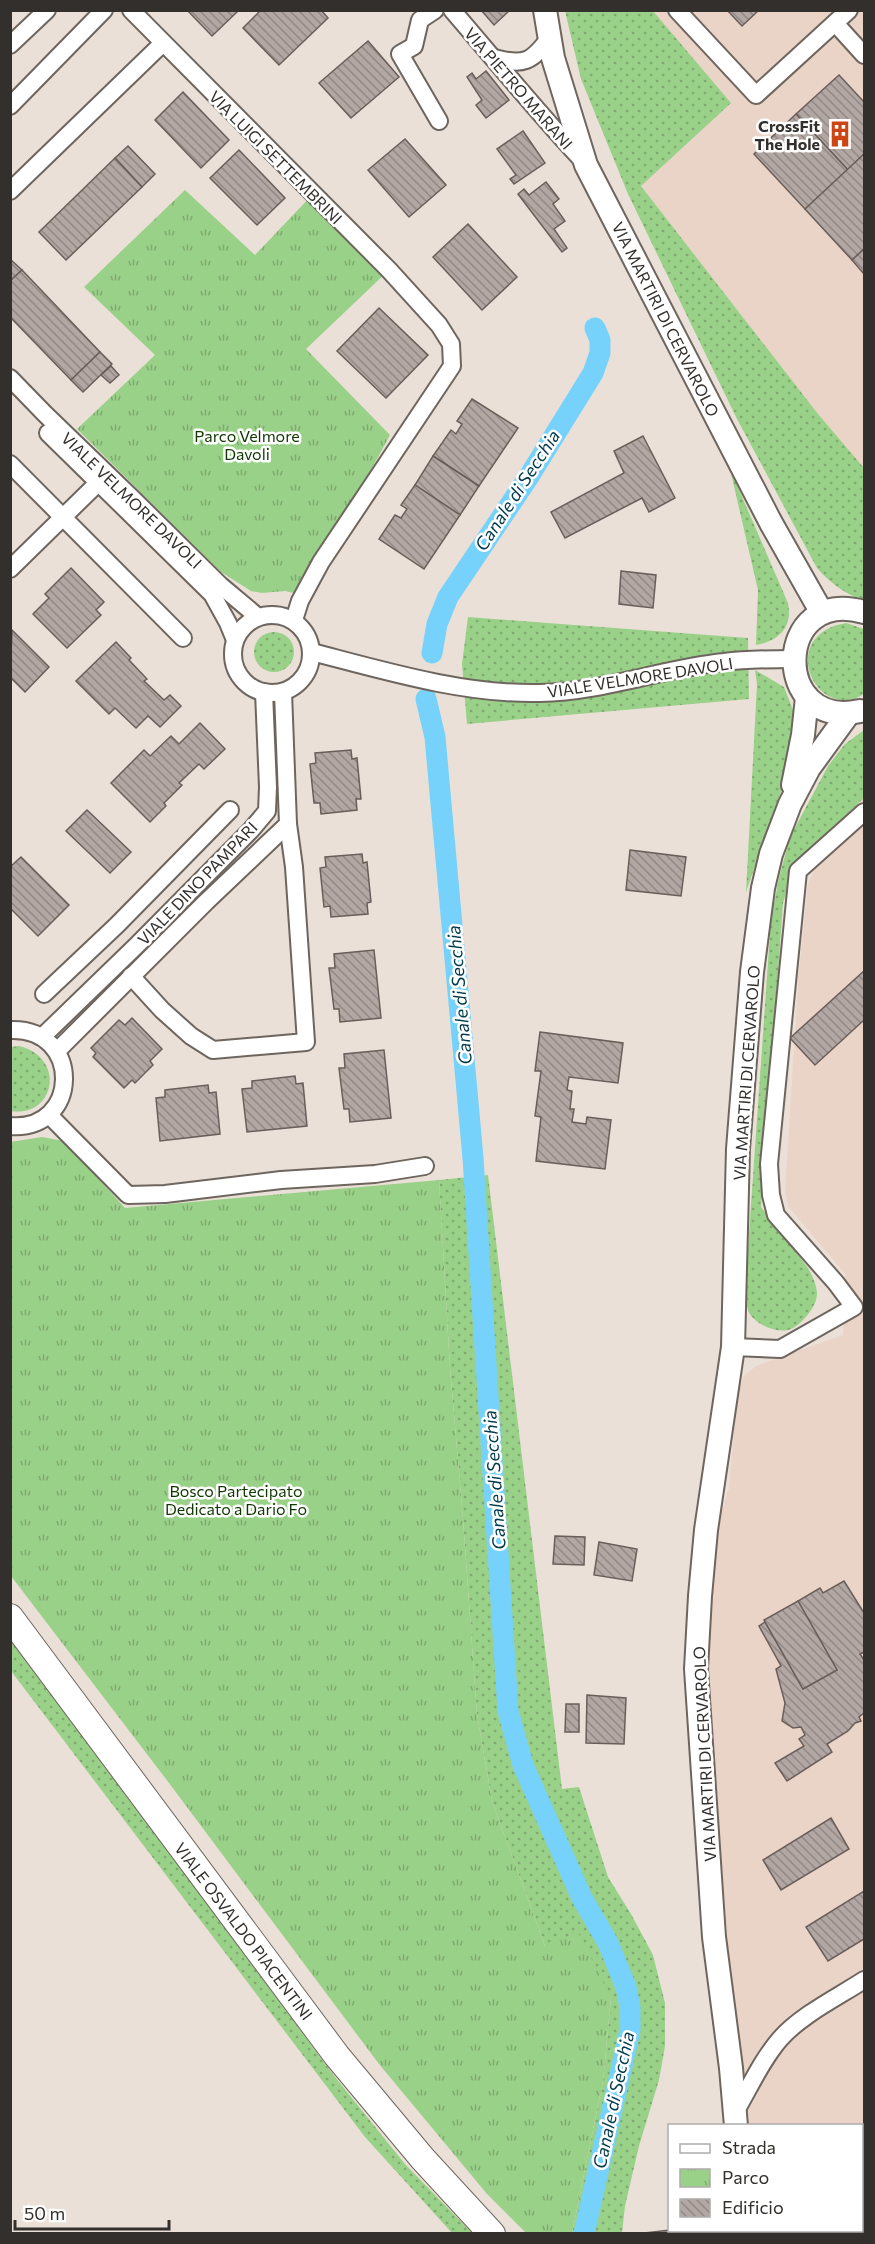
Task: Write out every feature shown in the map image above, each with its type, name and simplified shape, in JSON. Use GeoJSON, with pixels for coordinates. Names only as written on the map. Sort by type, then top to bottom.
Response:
{"type":"FeatureCollection","features":[{"type":"Feature","properties":{"kind":"main road","name":"VIA MARTIRI DI CERVAROLO"},"geometry":{"type":"LineString","coordinates":[[545,10],[563,95],[586,165],[771,523],[822,613]]}},
{"type":"Feature","properties":{"kind":"main road"},"geometry":{"type":"LineString","coordinates":[[807,697],[794,673],[795,645],[801,632],[822,613],[852,608],[864,612]]}},
{"type":"Feature","properties":{"kind":"main road","name":"VIA MARTIRI DI CERVAROLO"},"geometry":{"type":"LineString","coordinates":[[790,804],[803,735],[807,697],[826,710],[857,712]]}},
{"type":"Feature","properties":{"kind":"main road","name":"VIA MARTIRI DI CERVAROLO"},"geometry":{"type":"LineString","coordinates":[[735,2120],[732,2068],[714,1936],[696,1669],[706,1530],[733,1347],[738,1149],[752,972],[763,888],[771,854],[790,804],[809,768],[857,712]]}},
{"type":"Feature","properties":{"kind":"main road","name":"VIALE OSVALDO PIACENTINI"},"geometry":{"type":"LineString","coordinates":[[10,1617],[337,2056],[423,2159],[492,2234]]}},
{"type":"Feature","properties":{"kind":"street"},"geometry":{"type":"LineString","coordinates":[[10,45],[47,10]]}},
{"type":"Feature","properties":{"kind":"street"},"geometry":{"type":"LineString","coordinates":[[10,106],[104,10]]}},
{"type":"Feature","properties":{"kind":"street","name":"VIA LUIGI SETTEMBRINI"},"geometry":{"type":"LineString","coordinates":[[131,10],[389,270],[439,325],[451,344],[452,366],[321,562],[300,601],[294,620]]}},
{"type":"Feature","properties":{"kind":"street"},"geometry":{"type":"LineString","coordinates":[[435,10],[420,20],[414,46],[400,54],[439,121]]}},
{"type":"Feature","properties":{"kind":"street","name":"VIA PIETRO MARANI"},"geometry":{"type":"LineString","coordinates":[[452,10],[494,58],[525,99],[586,165]]}},
{"type":"Feature","properties":{"kind":"street"},"geometry":{"type":"LineString","coordinates":[[677,10],[756,94],[849,10]]}},
{"type":"Feature","properties":{"kind":"street"},"geometry":{"type":"LineString","coordinates":[[835,23],[864,55]]}},
{"type":"Feature","properties":{"kind":"street"},"geometry":{"type":"LineString","coordinates":[[494,58],[511,63],[521,63],[538,53],[550,37]]}},
{"type":"Feature","properties":{"kind":"street"},"geometry":{"type":"LineString","coordinates":[[10,191],[163,43]]}},
{"type":"Feature","properties":{"kind":"street","name":"VIALE VELMORE DAVOLI"},"geometry":{"type":"LineString","coordinates":[[10,378],[212,594],[235,640],[232,654],[239,675],[248,685],[264,692]]}},
{"type":"Feature","properties":{"kind":"street","name":"VIALE VELMORE DAVOLI"},"geometry":{"type":"LineString","coordinates":[[10,395],[102,479],[134,500],[220,585],[258,616]]}},
{"type":"Feature","properties":{"kind":"street"},"geometry":{"type":"LineString","coordinates":[[10,465],[183,638]]}},
{"type":"Feature","properties":{"kind":"street"},"geometry":{"type":"LineString","coordinates":[[10,569],[102,479]]}},
{"type":"Feature","properties":{"kind":"street"},"geometry":{"type":"LineString","coordinates":[[235,640],[246,624],[258,616],[279,615],[294,620],[304,629],[312,652],[311,664],[303,679],[296,686],[284,692],[264,692]]}},
{"type":"Feature","properties":{"kind":"street","name":"VIALE VELMORE DAVOLI"},"geometry":{"type":"LineString","coordinates":[[312,652],[409,677],[482,689],[541,693],[605,686],[723,662],[793,659]]}},
{"type":"Feature","properties":{"kind":"street","name":"VIALE DINO PAMPARI"},"geometry":{"type":"LineString","coordinates":[[42,1037],[136,946],[267,811],[264,692]]}},
{"type":"Feature","properties":{"kind":"street"},"geometry":{"type":"LineString","coordinates":[[131,976],[190,1036],[213,1050],[306,1042],[294,867],[288,824],[284,692]]}},
{"type":"Feature","properties":{"kind":"street"},"geometry":{"type":"LineString","coordinates":[[44,994],[117,925],[230,810]]}},
{"type":"Feature","properties":{"kind":"street","name":"VIA MARTIRI DI CERVAROLO"},"geometry":{"type":"LineString","coordinates":[[733,1347],[780,1349],[859,1311],[776,1215],[771,1195],[769,1164],[798,871],[864,812]]}},
{"type":"Feature","properties":{"kind":"street","name":"VIALE DINO PAMPARI"},"geometry":{"type":"LineString","coordinates":[[57,1051],[288,824]]}},
{"type":"Feature","properties":{"kind":"street"},"geometry":{"type":"LineString","coordinates":[[117,925],[136,946]]}},
{"type":"Feature","properties":{"kind":"street"},"geometry":{"type":"LineString","coordinates":[[10,1030],[28,1031],[42,1037],[57,1051],[63,1064],[65,1078],[58,1105],[49,1115],[36,1123],[21,1127],[10,1126]]}},
{"type":"Feature","properties":{"kind":"street"},"geometry":{"type":"LineString","coordinates":[[49,1115],[128,1195],[165,1194],[281,1180],[375,1174],[425,1166]]}},
{"type":"Feature","properties":{"kind":"street"},"geometry":{"type":"LineString","coordinates":[[735,2120],[762,2065],[781,2038],[798,2023],[864,1980]]}},
{"type":"Feature","properties":{"kind":"shaded area"},"geometry":{"type":"Polygon","coordinates":[[[653,11],[864,11],[864,468],[818,414],[641,186],[731,103],[653,11]]]}},
{"type":"Feature","properties":{"kind":"shaded area"},"geometry":{"type":"Polygon","coordinates":[[[864,800],[864,2233],[793,2234],[792,2232],[863,2232],[863,2124],[749,2124],[729,1962],[708,1669],[711,1576],[717,1527],[729,1488],[738,1391],[744,1376],[756,1366],[843,1335],[846,1275],[788,1206],[785,1190],[799,971],[808,885],[817,862],[812,850],[864,800]]]}},
{"type":"Feature","properties":{"kind":"green space"},"geometry":{"type":"Polygon","coordinates":[[[565,11],[653,11],[731,103],[641,186],[818,414],[864,468],[864,601],[838,588],[817,568],[737,419],[628,194],[581,79],[565,11]]]}},
{"type":"Feature","properties":{"kind":"green space","name":"Parco Velmore Davoli"},"geometry":{"type":"Polygon","coordinates":[[[185,190],[255,255],[313,194],[389,270],[306,349],[390,435],[300,601],[294,593],[285,591],[262,593],[251,591],[221,572],[77,429],[155,355],[84,287],[185,190]]]}},
{"type":"Feature","properties":{"kind":"green space"},"geometry":{"type":"Polygon","coordinates":[[[730,469],[788,603],[788,619],[783,632],[771,640],[756,645],[758,590],[730,469]]]}},
{"type":"Feature","properties":{"kind":"green space"},"geometry":{"type":"Polygon","coordinates":[[[468,617],[748,638],[749,699],[467,724],[462,664],[468,617]]]}},
{"type":"Feature","properties":{"kind":"green space"},"geometry":{"type":"Polygon","coordinates":[[[846,623],[864,629],[864,694],[847,700],[831,697],[818,688],[810,674],[808,659],[812,643],[824,631],[846,623]]]}},
{"type":"Feature","properties":{"kind":"green space"},"geometry":{"type":"Polygon","coordinates":[[[274,632],[288,638],[294,652],[288,666],[274,672],[260,666],[254,652],[260,638],[274,632]]]}},
{"type":"Feature","properties":{"kind":"green space"},"geometry":{"type":"Polygon","coordinates":[[[755,670],[784,687],[797,720],[795,751],[746,892],[757,684],[755,670]]]}},
{"type":"Feature","properties":{"kind":"green space"},"geometry":{"type":"Polygon","coordinates":[[[864,730],[864,798],[800,858],[795,866],[783,903],[761,1207],[808,1268],[817,1294],[814,1305],[802,1321],[793,1328],[783,1331],[765,1326],[750,1315],[745,1291],[771,919],[790,837],[828,766],[845,744],[864,730]]]}},
{"type":"Feature","properties":{"kind":"green space"},"geometry":{"type":"Polygon","coordinates":[[[19,1046],[34,1052],[44,1062],[49,1073],[49,1085],[45,1096],[37,1105],[26,1111],[10,1111],[11,1047],[19,1046]]]}},
{"type":"Feature","properties":{"kind":"green space","name":"Bosco Partecipato Dedicato a Dario Fo"},"geometry":{"type":"Polygon","coordinates":[[[42,1137],[64,1141],[125,1208],[439,1180],[450,1368],[477,1714],[492,1801],[545,1946],[579,1934],[611,1998],[603,2081],[572,2233],[526,2233],[487,2194],[379,2064],[11,1576],[10,1142],[42,1137]]]}},
{"type":"Feature","properties":{"kind":"green space"},"geometry":{"type":"Polygon","coordinates":[[[488,1175],[562,1789],[579,1787],[608,1877],[653,1955],[665,2003],[665,2046],[659,2080],[639,2146],[625,2206],[622,2233],[572,2233],[603,2081],[611,1998],[545,1946],[492,1801],[477,1714],[450,1368],[439,1180],[488,1175]]]}},
{"type":"Feature","properties":{"kind":"green space"},"geometry":{"type":"Polygon","coordinates":[[[11,1639],[335,2077],[405,2164],[472,2233],[452,2233],[365,2137],[11,1671],[11,1639]]]}},
{"type":"Feature","properties":{"kind":"building"},"geometry":{"type":"Polygon","coordinates":[[[187,10],[239,10],[212,36],[187,10]]]}},
{"type":"Feature","properties":{"kind":"building"},"geometry":{"type":"Polygon","coordinates":[[[261,10],[321,10],[328,18],[279,65],[243,28],[261,10]]]}},
{"type":"Feature","properties":{"kind":"building"},"geometry":{"type":"Polygon","coordinates":[[[481,10],[510,10],[494,25],[481,10]]]}},
{"type":"Feature","properties":{"kind":"building"},"geometry":{"type":"Polygon","coordinates":[[[727,10],[759,10],[742,26],[727,10]]]}},
{"type":"Feature","properties":{"kind":"building"},"geometry":{"type":"Polygon","coordinates":[[[368,41],[399,77],[351,118],[319,83],[368,41]]]}},
{"type":"Feature","properties":{"kind":"building"},"geometry":{"type":"Polygon","coordinates":[[[486,71],[509,100],[486,118],[476,105],[482,100],[467,77],[472,73],[476,79],[486,71]]]}},
{"type":"Feature","properties":{"kind":"building","name":"CrossFit The Hole"},"geometry":{"type":"Polygon","coordinates":[[[839,75],[864,102],[864,154],[848,170],[796,114],[839,75]]]}},
{"type":"Feature","properties":{"kind":"building"},"geometry":{"type":"Polygon","coordinates":[[[183,92],[229,140],[201,168],[155,120],[183,92]]]}},
{"type":"Feature","properties":{"kind":"building"},"geometry":{"type":"Polygon","coordinates":[[[796,114],[848,170],[805,209],[754,154],[796,114]]]}},
{"type":"Feature","properties":{"kind":"building"},"geometry":{"type":"Polygon","coordinates":[[[523,131],[545,163],[514,184],[510,179],[516,175],[497,149],[523,131]]]}},
{"type":"Feature","properties":{"kind":"building"},"geometry":{"type":"Polygon","coordinates":[[[405,139],[446,185],[409,217],[368,170],[405,139]]]}},
{"type":"Feature","properties":{"kind":"building"},"geometry":{"type":"Polygon","coordinates":[[[128,146],[155,174],[142,187],[115,158],[128,146]]]}},
{"type":"Feature","properties":{"kind":"building"},"geometry":{"type":"Polygon","coordinates":[[[239,150],[285,198],[257,225],[210,178],[239,150]]]}},
{"type":"Feature","properties":{"kind":"building"},"geometry":{"type":"Polygon","coordinates":[[[864,154],[864,249],[852,260],[805,209],[864,154]]]}},
{"type":"Feature","properties":{"kind":"building"},"geometry":{"type":"Polygon","coordinates":[[[115,158],[142,187],[66,260],[39,232],[115,158]]]}},
{"type":"Feature","properties":{"kind":"building"},"geometry":{"type":"Polygon","coordinates":[[[546,182],[559,199],[553,204],[565,221],[554,229],[567,248],[562,252],[518,194],[524,189],[529,195],[546,182]]]}},
{"type":"Feature","properties":{"kind":"building"},"geometry":{"type":"Polygon","coordinates":[[[468,224],[517,277],[482,310],[433,257],[468,224]]]}},
{"type":"Feature","properties":{"kind":"building"},"geometry":{"type":"Polygon","coordinates":[[[864,249],[864,274],[852,260],[864,249]]]}},
{"type":"Feature","properties":{"kind":"building"},"geometry":{"type":"Polygon","coordinates":[[[10,259],[22,270],[10,281],[10,259]]]}},
{"type":"Feature","properties":{"kind":"building"},"geometry":{"type":"Polygon","coordinates":[[[22,270],[100,352],[71,380],[10,317],[10,281],[22,270]]]}},
{"type":"Feature","properties":{"kind":"building"},"geometry":{"type":"Polygon","coordinates":[[[379,308],[428,355],[386,398],[337,351],[379,308]]]}},
{"type":"Feature","properties":{"kind":"building"},"geometry":{"type":"Polygon","coordinates":[[[100,352],[112,364],[83,392],[71,380],[100,352]]]}},
{"type":"Feature","properties":{"kind":"building"},"geometry":{"type":"Polygon","coordinates":[[[111,366],[119,375],[110,383],[101,375],[111,366]]]}},
{"type":"Feature","properties":{"kind":"building"},"geometry":{"type":"Polygon","coordinates":[[[472,399],[518,428],[479,486],[433,456],[451,430],[456,434],[462,424],[457,421],[472,399]]]}},
{"type":"Feature","properties":{"kind":"building"},"geometry":{"type":"Polygon","coordinates":[[[643,436],[675,498],[649,512],[642,498],[565,538],[551,512],[624,473],[614,451],[643,436]]]}},
{"type":"Feature","properties":{"kind":"building"},"geometry":{"type":"Polygon","coordinates":[[[433,456],[479,486],[460,515],[415,485],[433,456]]]}},
{"type":"Feature","properties":{"kind":"building"},"geometry":{"type":"Polygon","coordinates":[[[415,485],[460,515],[424,569],[379,539],[395,515],[401,518],[407,509],[401,505],[415,485]]]}},
{"type":"Feature","properties":{"kind":"building"},"geometry":{"type":"Polygon","coordinates":[[[71,568],[104,602],[96,610],[101,615],[67,648],[33,614],[49,598],[45,594],[71,568]]]}},
{"type":"Feature","properties":{"kind":"building"},"geometry":{"type":"Polygon","coordinates":[[[621,571],[656,575],[653,608],[619,604],[621,571]]]}},
{"type":"Feature","properties":{"kind":"building"},"geometry":{"type":"Polygon","coordinates":[[[12,630],[49,667],[25,692],[10,677],[12,630]]]}},
{"type":"Feature","properties":{"kind":"building"},"geometry":{"type":"Polygon","coordinates":[[[116,642],[147,679],[144,681],[164,700],[170,695],[181,706],[160,727],[148,716],[136,728],[115,708],[109,714],[76,681],[116,642]]]}},
{"type":"Feature","properties":{"kind":"building"},"geometry":{"type":"Polygon","coordinates":[[[200,723],[225,749],[204,769],[199,764],[179,783],[182,785],[164,803],[166,806],[150,822],[111,783],[144,750],[150,756],[171,736],[179,744],[200,723]]]}},
{"type":"Feature","properties":{"kind":"building"},"geometry":{"type":"Polygon","coordinates":[[[351,750],[352,759],[357,758],[361,799],[356,799],[357,810],[321,814],[320,803],[314,803],[310,764],[316,763],[315,753],[351,750]]]}},
{"type":"Feature","properties":{"kind":"building"},"geometry":{"type":"Polygon","coordinates":[[[87,810],[131,852],[110,873],[66,831],[87,810]]]}},
{"type":"Feature","properties":{"kind":"building"},"geometry":{"type":"Polygon","coordinates":[[[630,850],[686,857],[681,896],[626,890],[630,850]]]}},
{"type":"Feature","properties":{"kind":"building"},"geometry":{"type":"Polygon","coordinates":[[[362,854],[363,863],[367,862],[371,902],[367,903],[368,914],[331,917],[330,906],[324,907],[320,868],[326,867],[325,857],[362,854]]]}},
{"type":"Feature","properties":{"kind":"building"},"geometry":{"type":"Polygon","coordinates":[[[21,857],[69,905],[38,936],[10,908],[10,867],[21,857]]]}},
{"type":"Feature","properties":{"kind":"building"},"geometry":{"type":"Polygon","coordinates":[[[374,950],[381,1018],[340,1022],[339,1009],[334,1009],[329,968],[335,968],[334,954],[374,950]]]}},
{"type":"Feature","properties":{"kind":"building"},"geometry":{"type":"Polygon","coordinates":[[[864,971],[864,1020],[815,1065],[790,1038],[864,971]]]}},
{"type":"Feature","properties":{"kind":"building"},"geometry":{"type":"Polygon","coordinates":[[[132,1018],[162,1049],[150,1061],[153,1065],[135,1083],[132,1080],[124,1088],[93,1057],[96,1053],[91,1048],[119,1020],[125,1025],[132,1018]]]}},
{"type":"Feature","properties":{"kind":"building"},"geometry":{"type":"Polygon","coordinates":[[[540,1032],[623,1043],[618,1083],[569,1077],[567,1090],[572,1091],[570,1109],[574,1109],[572,1122],[586,1124],[587,1117],[611,1120],[605,1169],[536,1161],[541,1117],[535,1116],[541,1071],[535,1071],[540,1032]]]}},
{"type":"Feature","properties":{"kind":"building"},"geometry":{"type":"Polygon","coordinates":[[[384,1050],[391,1118],[350,1122],[349,1109],[344,1109],[339,1068],[345,1068],[344,1054],[384,1050]]]}},
{"type":"Feature","properties":{"kind":"building"},"geometry":{"type":"Polygon","coordinates":[[[295,1076],[296,1084],[303,1083],[307,1126],[247,1132],[242,1089],[252,1088],[252,1081],[295,1076]]]}},
{"type":"Feature","properties":{"kind":"building"},"geometry":{"type":"Polygon","coordinates":[[[208,1085],[209,1093],[216,1092],[220,1134],[160,1141],[156,1098],[165,1097],[165,1090],[208,1085]]]}},
{"type":"Feature","properties":{"kind":"building"},"geometry":{"type":"Polygon","coordinates":[[[555,1536],[585,1537],[584,1565],[553,1564],[555,1536]]]}},
{"type":"Feature","properties":{"kind":"building"},"geometry":{"type":"Polygon","coordinates":[[[599,1542],[637,1549],[632,1581],[594,1575],[599,1542]]]}},
{"type":"Feature","properties":{"kind":"building"},"geometry":{"type":"Polygon","coordinates":[[[844,1581],[864,1613],[864,1652],[860,1654],[864,1660],[864,1713],[859,1717],[861,1721],[827,1744],[832,1752],[787,1781],[775,1763],[804,1746],[799,1739],[805,1735],[801,1727],[793,1728],[782,1721],[785,1703],[776,1669],[781,1666],[759,1626],[765,1622],[803,1689],[837,1670],[798,1601],[820,1588],[823,1593],[844,1581]]]}},
{"type":"Feature","properties":{"kind":"building"},"geometry":{"type":"Polygon","coordinates":[[[798,1601],[837,1670],[803,1689],[764,1620],[798,1601]]]}},
{"type":"Feature","properties":{"kind":"building"},"geometry":{"type":"Polygon","coordinates":[[[587,1695],[626,1698],[624,1744],[586,1743],[587,1695]]]}},
{"type":"Feature","properties":{"kind":"building"},"geometry":{"type":"Polygon","coordinates":[[[566,1704],[579,1704],[579,1732],[565,1732],[566,1704]]]}},
{"type":"Feature","properties":{"kind":"building"},"geometry":{"type":"Polygon","coordinates":[[[831,1818],[849,1849],[781,1890],[763,1860],[831,1818]]]}},
{"type":"Feature","properties":{"kind":"building"},"geometry":{"type":"Polygon","coordinates":[[[864,1891],[864,1939],[828,1961],[806,1927],[864,1891]]]}},
{"type":"Feature","properties":{"kind":"building"},"geometry":{"type":"Polygon","coordinates":[[[668,2230],[698,2232],[698,2234],[636,2234],[668,2230]]]}},
{"type":"Feature","properties":{"kind":"waterway","name":"Canale di Secchia"},"geometry":{"type":"LineString","coordinates":[[432,653],[437,624],[448,597],[528,478],[593,373],[600,353],[600,340],[595,328]]}},
{"type":"Feature","properties":{"kind":"waterway","name":"Canale di Secchia"},"geometry":{"type":"LineString","coordinates":[[426,699],[435,737],[473,1158],[508,1711],[523,1765],[582,1898],[608,1943],[626,1987],[630,2007],[630,2030],[584,2234]]}},
{"type":"Feature","properties":{"kind":"place","name":"CrossFit The Hole"},"geometry":{"type":"Point","coordinates":[840,134]}}]}
